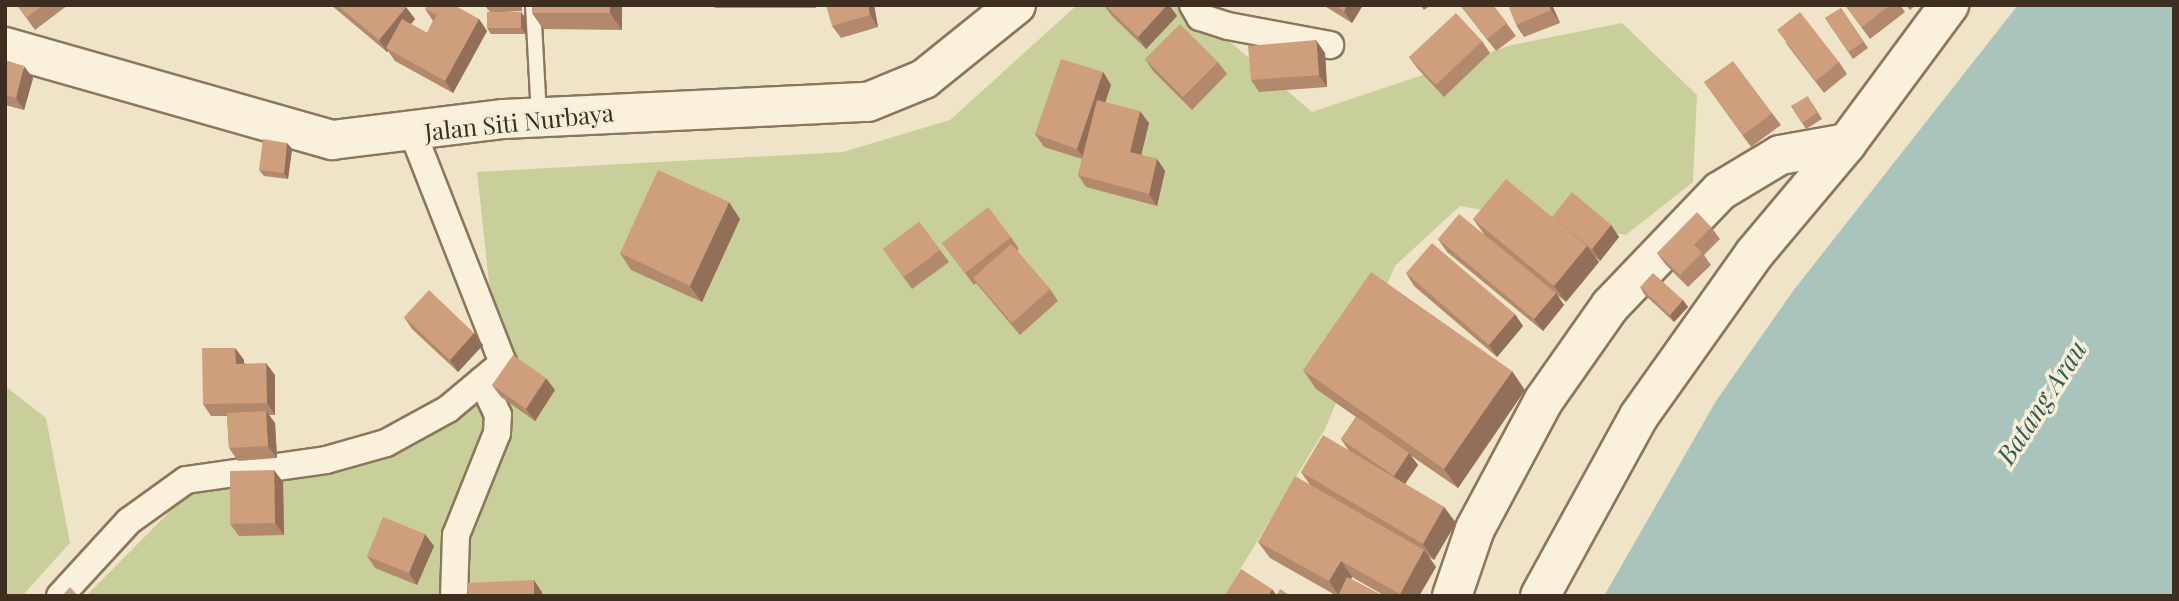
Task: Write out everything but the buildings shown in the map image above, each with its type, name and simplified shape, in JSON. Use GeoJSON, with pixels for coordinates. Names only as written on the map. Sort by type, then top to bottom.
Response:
{"type":"FeatureCollection","features":[{"type":"Feature","properties":{"kind":"street","name":"Jalan Siti Nurbaya"},"geometry":{"type":"LineString","coordinates":[[5,47],[331,140],[540,117],[868,102],[924,79],[1016,5]]}},
{"type":"Feature","properties":{"kind":"street"},"geometry":{"type":"LineString","coordinates":[[1194,5],[1200,18],[1227,26],[1330,45]]}},
{"type":"Feature","properties":{"kind":"street"},"geometry":{"type":"LineString","coordinates":[[1540,596],[1639,416],[1754,254],[1847,143],[1949,5]]}},
{"type":"Feature","properties":{"kind":"street"},"geometry":{"type":"LineString","coordinates":[[60,596],[129,521],[186,480],[326,460],[386,443],[448,409],[503,363],[412,133]]}},
{"type":"Feature","properties":{"kind":"street"},"geometry":{"type":"LineString","coordinates":[[1452,596],[1475,529],[1544,400],[1609,306],[1728,185],[1780,155],[1847,143]]}},
{"type":"Feature","properties":{"kind":"street"},"geometry":{"type":"LineString","coordinates":[[454,596],[456,535],[497,433],[498,415],[482,380]]}},
{"type":"Feature","properties":{"kind":"lane"},"geometry":{"type":"LineString","coordinates":[[533,5],[540,117]]}},
{"type":"Feature","properties":{"kind":"green space"},"geometry":{"type":"Polygon","coordinates":[[[1077,5],[1187,5],[1312,112],[1512,45],[1622,23],[1697,95],[1693,182],[1626,235],[1460,206],[1395,266],[1325,429],[1224,596],[86,596],[194,487],[390,453],[499,375],[477,172],[843,152],[950,120],[1077,5]]]}},
{"type":"Feature","properties":{"kind":"green space"},"geometry":{"type":"Polygon","coordinates":[[[5,386],[46,418],[70,543],[22,596],[5,596],[5,386]]]}},
{"type":"Feature","properties":{"kind":"water","name":"Batang Arau"},"geometry":{"type":"Polygon","coordinates":[[[2018,5],[2174,5],[2174,596],[1604,596],[1716,401],[1793,291],[2018,5]]]}}]}
